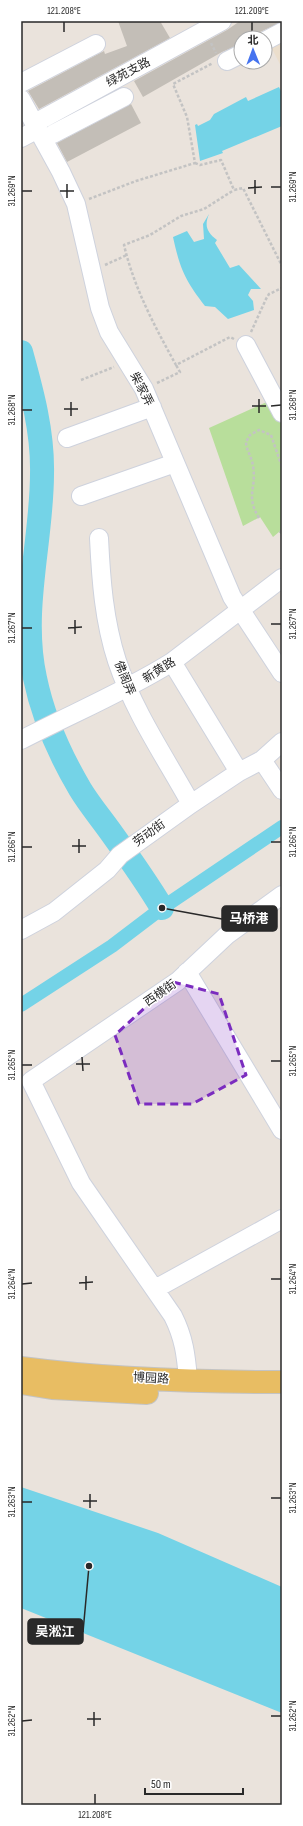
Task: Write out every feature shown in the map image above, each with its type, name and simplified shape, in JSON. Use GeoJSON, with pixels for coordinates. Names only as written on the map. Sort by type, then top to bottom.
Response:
{"type":"FeatureCollection","features":[{"type":"Feature","properties":{"kind":"main road","name":"博园路"},"geometry":{"type":"LineString","coordinates":[[21,1368],[54,1372],[188,1380],[282,1382]]}},
{"type":"Feature","properties":{"kind":"main road","name":"博园路"},"geometry":{"type":"LineString","coordinates":[[21,1384],[52,1388],[149,1393],[244,1397],[282,1396]]}},
{"type":"Feature","properties":{"kind":"street","name":"绿苑支路"},"geometry":{"type":"LineString","coordinates":[[21,138],[42,129],[81,98],[215,23]]}},
{"type":"Feature","properties":{"kind":"street"},"geometry":{"type":"LineString","coordinates":[[273,37],[282,32]]}},
{"type":"Feature","properties":{"kind":"street"},"geometry":{"type":"LineString","coordinates":[[21,83],[96,44]]}},
{"type":"Feature","properties":{"kind":"street"},"geometry":{"type":"LineString","coordinates":[[42,129],[90,115],[124,97]]}},
{"type":"Feature","properties":{"kind":"street"},"geometry":{"type":"LineString","coordinates":[[81,98],[90,115]]}},
{"type":"Feature","properties":{"kind":"street","name":"柴家弄"},"geometry":{"type":"LineString","coordinates":[[21,99],[42,129],[76,204],[103,319],[114,342],[144,389],[222,576],[240,611],[282,673]]}},
{"type":"Feature","properties":{"kind":"street"},"geometry":{"type":"LineString","coordinates":[[246,345],[282,413]]}},
{"type":"Feature","properties":{"kind":"street"},"geometry":{"type":"LineString","coordinates":[[67,438],[152,407]]}},
{"type":"Feature","properties":{"kind":"street"},"geometry":{"type":"LineString","coordinates":[[81,496],[175,462]]}},
{"type":"Feature","properties":{"kind":"street","name":"佛阁弄"},"geometry":{"type":"LineString","coordinates":[[99,538],[101,577],[107,620],[118,662],[128,688],[152,736],[192,804]]}},
{"type":"Feature","properties":{"kind":"street","name":"新黄路"},"geometry":{"type":"LineString","coordinates":[[21,740],[128,688],[172,662],[282,578]]}},
{"type":"Feature","properties":{"kind":"street"},"geometry":{"type":"LineString","coordinates":[[172,662],[239,772]]}},
{"type":"Feature","properties":{"kind":"street","name":"劳动街"},"geometry":{"type":"LineString","coordinates":[[21,930],[64,905],[107,870],[124,851],[239,772],[262,760],[282,742]]}},
{"type":"Feature","properties":{"kind":"street"},"geometry":{"type":"LineString","coordinates":[[262,760],[282,790]]}},
{"type":"Feature","properties":{"kind":"street","name":"西横街"},"geometry":{"type":"LineString","coordinates":[[156,1289],[81,1183],[31,1081],[165,990],[227,935],[282,895]]}},
{"type":"Feature","properties":{"kind":"street"},"geometry":{"type":"LineString","coordinates":[[187,972],[282,1130]]}},
{"type":"Feature","properties":{"kind":"street"},"geometry":{"type":"LineString","coordinates":[[188,1380],[185,1346],[181,1331],[156,1289],[282,1219]]}},
{"type":"Feature","properties":{"kind":"path"},"geometry":{"type":"LineString","coordinates":[[195,163],[187,117],[173,84],[229,58]]}},
{"type":"Feature","properties":{"kind":"path"},"geometry":{"type":"LineString","coordinates":[[76,204],[136,181],[195,163],[200,165],[221,160],[234,190]]}},
{"type":"Feature","properties":{"kind":"path"},"geometry":{"type":"LineString","coordinates":[[144,389],[180,372],[146,307],[124,245],[150,235],[181,216],[204,209],[234,190],[243,188],[282,266]]}},
{"type":"Feature","properties":{"kind":"path"},"geometry":{"type":"LineString","coordinates":[[92,271],[127,255]]}},
{"type":"Feature","properties":{"kind":"path"},"geometry":{"type":"LineString","coordinates":[[176,365],[230,337],[246,345],[266,299],[270,294],[282,288]]}},
{"type":"Feature","properties":{"kind":"path"},"geometry":{"type":"LineString","coordinates":[[81,380],[128,362]]}},
{"type":"Feature","properties":{"kind":"path"},"geometry":{"type":"LineString","coordinates":[[258,518],[250,498],[253,482],[253,465],[246,445],[250,434],[259,430],[271,435],[282,467]]}},
{"type":"Feature","properties":{"kind":"path"},"geometry":{"type":"LineString","coordinates":[[280,533],[282,529]]}},
{"type":"Feature","properties":{"kind":"highlighted area"},"geometry":{"type":"Polygon","coordinates":[[[173,982],[219,994],[246,1075],[192,1104],[139,1104],[115,1035],[173,982]]]}},
{"type":"Feature","properties":{"kind":"shaded area"},"geometry":{"type":"Polygon","coordinates":[[[282,36],[282,68],[273,51],[273,41],[282,36]]]}},
{"type":"Feature","properties":{"kind":"green space"},"geometry":{"type":"Polygon","coordinates":[[[271,400],[282,418],[282,535],[279,532],[273,537],[260,517],[243,526],[209,428],[271,400]]]}},
{"type":"Feature","properties":{"kind":"water"},"geometry":{"type":"Polygon","coordinates":[[[279,87],[282,93],[282,126],[222,151],[223,153],[200,161],[195,125],[197,124],[198,126],[210,120],[214,114],[246,97],[248,101],[279,87]]]}},
{"type":"Feature","properties":{"kind":"water"},"geometry":{"type":"Polygon","coordinates":[[[209,214],[207,228],[217,240],[215,243],[230,268],[239,265],[261,289],[251,289],[248,295],[253,301],[254,310],[228,319],[215,307],[205,306],[193,289],[184,274],[173,237],[187,231],[194,242],[204,239],[203,224],[209,214]]]}},
{"type":"Feature","properties":{"kind":"water"},"geometry":{"type":"Polygon","coordinates":[[[21,1487],[158,1533],[282,1587],[282,1713],[21,1608],[21,1487]]]}},
{"type":"Feature","properties":{"kind":"building"},"geometry":{"type":"Polygon","coordinates":[[[118,21],[160,21],[170,38],[39,109],[28,91],[104,51],[105,54],[127,46],[118,21]]]}},
{"type":"Feature","properties":{"kind":"building"},"geometry":{"type":"Polygon","coordinates":[[[240,21],[282,22],[264,30],[233,30],[233,47],[222,52],[143,97],[134,81],[227,30],[240,21]]]}},
{"type":"Feature","properties":{"kind":"building"},"geometry":{"type":"Polygon","coordinates":[[[131,104],[141,123],[67,162],[57,143],[131,104]]]}},
{"type":"Feature","properties":{"kind":"waterway"},"geometry":{"type":"LineString","coordinates":[[21,352],[39,427],[42,458],[41,499],[33,576],[30,627],[31,653],[38,693],[53,735],[80,789],[137,869],[162,908]]}},
{"type":"Feature","properties":{"kind":"waterway"},"geometry":{"type":"LineString","coordinates":[[21,1005],[112,946],[162,908],[282,827]]}},
{"type":"Feature","properties":{"kind":"place","name":"马桥港"},"geometry":{"type":"Point","coordinates":[162,908]}},
{"type":"Feature","properties":{"kind":"place","name":"吴淞江"},"geometry":{"type":"Point","coordinates":[89,1566]}}]}
